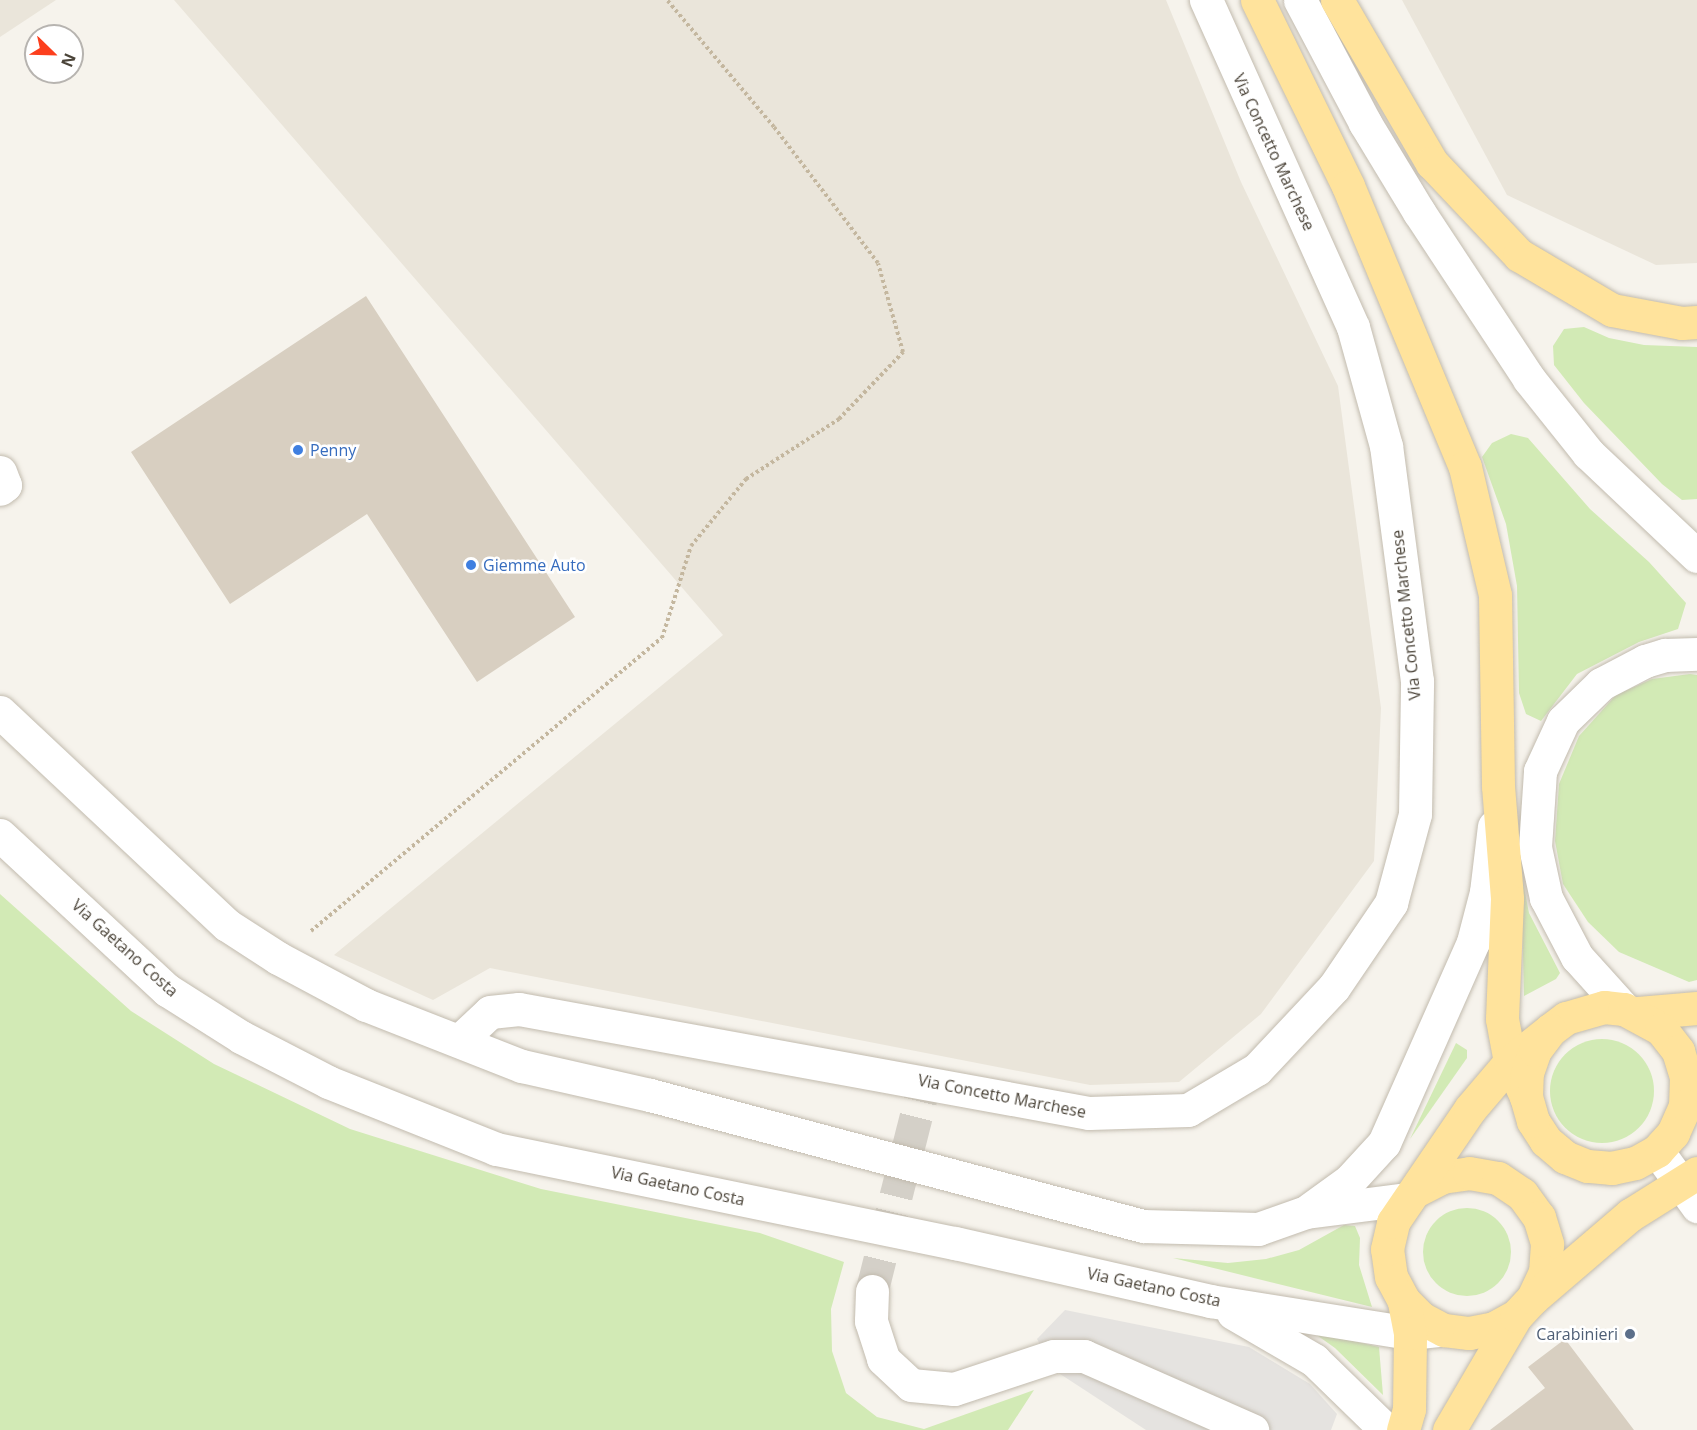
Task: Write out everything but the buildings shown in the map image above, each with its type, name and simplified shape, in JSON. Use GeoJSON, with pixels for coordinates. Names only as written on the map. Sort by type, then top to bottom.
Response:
{"type":"FeatureCollection","features":[{"type":"Feature","properties":{"kind":"main road"},"geometry":{"type":"LineString","coordinates":[[1257,0],[1348,186],[1464,467],[1495,595],[1498,786],[1507,899],[1502,1018],[1510,1062],[1526,1097],[1533,1121],[1546,1141],[1565,1157],[1587,1166],[1612,1168],[1635,1163],[1657,1150],[1677,1171]]}},
{"type":"Feature","properties":{"kind":"main road"},"geometry":{"type":"LineString","coordinates":[[1337,0],[1432,163],[1519,255],[1612,310],[1682,323],[1697,322]]}},
{"type":"Feature","properties":{"kind":"main road"},"geometry":{"type":"LineString","coordinates":[[1631,1011],[1661,1029],[1678,1051],[1686,1078],[1677,1171],[1525,1307],[1494,1328],[1469,1333],[1444,1330],[1421,1318],[1404,1301],[1391,1277],[1387,1249],[1393,1222],[1470,1109],[1510,1062],[1550,1030],[1584,1010],[1631,1011],[1697,1008]]}},
{"type":"Feature","properties":{"kind":"main road"},"geometry":{"type":"LineString","coordinates":[[1526,1097],[1530,1065],[1550,1030]]}},
{"type":"Feature","properties":{"kind":"main road"},"geometry":{"type":"LineString","coordinates":[[1587,1166],[1677,1171]]}},
{"type":"Feature","properties":{"kind":"main road"},"geometry":{"type":"LineString","coordinates":[[1412,1195],[1442,1177],[1469,1173],[1497,1178],[1522,1194],[1539,1216],[1547,1244],[1545,1272],[1449,1430]]}},
{"type":"Feature","properties":{"kind":"main road"},"geometry":{"type":"LineString","coordinates":[[1403,1430],[1409,1409],[1410,1333],[1404,1301]]}},
{"type":"Feature","properties":{"kind":"street","name":"Via Concetto Marchese"},"geometry":{"type":"LineString","coordinates":[[459,1041],[490,1012],[519,1009],[627,1032],[925,1081],[1089,1113],[1188,1110],[1257,1069],[1335,987],[1391,903],[1415,814],[1417,681],[1386,446],[1353,327],[1206,0]]}},
{"type":"Feature","properties":{"kind":"street"},"geometry":{"type":"LineString","coordinates":[[1300,0],[1365,123],[1419,212],[1529,379],[1588,453],[1697,556]]}},
{"type":"Feature","properties":{"kind":"street"},"geometry":{"type":"LineString","coordinates":[[0,472],[5,485],[0,489]]}},
{"type":"Feature","properties":{"kind":"street"},"geometry":{"type":"LineString","coordinates":[[1631,1011],[1577,957],[1546,898],[1535,846],[1540,771],[1563,721],[1601,684],[1645,661],[1665,655],[1697,654]]}},
{"type":"Feature","properties":{"kind":"street"},"geometry":{"type":"LineString","coordinates":[[0,712],[202,904],[278,958],[366,1005],[522,1066],[650,1095],[1143,1226],[1258,1229],[1306,1212],[1412,1195]]}},
{"type":"Feature","properties":{"kind":"street"},"geometry":{"type":"LineString","coordinates":[[1306,1212],[1350,1180],[1384,1143],[1473,942],[1486,892],[1498,786]]}},
{"type":"Feature","properties":{"kind":"street","name":"Via Gaetano Costa"},"geometry":{"type":"LineString","coordinates":[[0,835],[167,990],[232,1031],[328,1082],[496,1149],[955,1243],[1210,1301],[1410,1333],[1444,1330]]}},
{"type":"Feature","properties":{"kind":"street"},"geometry":{"type":"LineString","coordinates":[[872,1292],[871,1321],[883,1359],[911,1385],[954,1389],[1054,1356],[1084,1356],[1252,1430]]}},
{"type":"Feature","properties":{"kind":"street"},"geometry":{"type":"LineString","coordinates":[[1210,1301],[1314,1360],[1386,1430]]}},
{"type":"Feature","properties":{"kind":"path"},"geometry":{"type":"LineString","coordinates":[[278,958],[662,638],[691,546],[746,479],[839,419],[903,352],[878,263],[774,127],[667,0]]}},
{"type":"Feature","properties":{"kind":"shaded area"},"geometry":{"type":"Polygon","coordinates":[[[0,0],[56,0],[0,37],[0,0]]]}},
{"type":"Feature","properties":{"kind":"shaded area"},"geometry":{"type":"Polygon","coordinates":[[[174,0],[1166,0],[1241,182],[1338,386],[1381,708],[1374,861],[1261,1014],[1179,1082],[1090,1085],[490,968],[433,1000],[334,955],[723,635],[174,0]]]}},
{"type":"Feature","properties":{"kind":"shaded area"},"geometry":{"type":"Polygon","coordinates":[[[1402,0],[1697,0],[1697,263],[1656,265],[1507,195],[1402,0]]]}},
{"type":"Feature","properties":{"kind":"shaded area"},"geometry":{"type":"Polygon","coordinates":[[[1065,1310],[1249,1347],[1310,1384],[1337,1414],[1331,1430],[1146,1430],[1054,1370],[1037,1339],[1065,1310]]]}},
{"type":"Feature","properties":{"kind":"green space"},"geometry":{"type":"Polygon","coordinates":[[[1584,327],[1609,338],[1644,345],[1697,347],[1697,499],[1682,500],[1662,484],[1584,403],[1554,365],[1553,346],[1564,329],[1584,327]]]}},
{"type":"Feature","properties":{"kind":"green space"},"geometry":{"type":"Polygon","coordinates":[[[1511,434],[1528,438],[1590,509],[1649,562],[1686,603],[1678,629],[1639,642],[1577,674],[1541,721],[1526,714],[1519,693],[1517,586],[1506,524],[1482,457],[1492,443],[1511,434]]]}},
{"type":"Feature","properties":{"kind":"green space"},"geometry":{"type":"Polygon","coordinates":[[[1697,675],[1697,980],[1689,982],[1619,952],[1588,922],[1563,884],[1555,841],[1559,784],[1579,736],[1616,695],[1652,679],[1697,675]]]}},
{"type":"Feature","properties":{"kind":"green space"},"geometry":{"type":"Polygon","coordinates":[[[1521,872],[1529,913],[1560,973],[1556,979],[1524,996],[1521,872]]]}},
{"type":"Feature","properties":{"kind":"green space"},"geometry":{"type":"Polygon","coordinates":[[[0,894],[131,1011],[214,1064],[350,1129],[541,1189],[760,1233],[844,1262],[831,1309],[832,1351],[846,1393],[877,1417],[924,1429],[1034,1390],[1008,1430],[0,1430],[0,894]]]}},
{"type":"Feature","properties":{"kind":"green space"},"geometry":{"type":"Polygon","coordinates":[[[1602,1039],[1622,1043],[1639,1054],[1650,1071],[1654,1091],[1650,1111],[1639,1128],[1622,1139],[1602,1143],[1582,1139],[1565,1128],[1554,1111],[1550,1091],[1554,1071],[1565,1054],[1582,1043],[1602,1039]]]}},
{"type":"Feature","properties":{"kind":"green space"},"geometry":{"type":"Polygon","coordinates":[[[1456,1043],[1467,1050],[1467,1058],[1410,1139],[1456,1043]]]}},
{"type":"Feature","properties":{"kind":"green space"},"geometry":{"type":"Polygon","coordinates":[[[1467,1208],[1484,1212],[1498,1221],[1507,1235],[1511,1252],[1507,1269],[1498,1283],[1484,1292],[1467,1296],[1450,1292],[1436,1283],[1427,1269],[1423,1252],[1427,1235],[1436,1221],[1450,1212],[1467,1208]]]}},
{"type":"Feature","properties":{"kind":"green space"},"geometry":{"type":"Polygon","coordinates":[[[1344,1225],[1355,1226],[1360,1238],[1359,1265],[1372,1307],[1173,1258],[1228,1263],[1266,1259],[1299,1250],[1344,1225]]]}},
{"type":"Feature","properties":{"kind":"green space"},"geometry":{"type":"Polygon","coordinates":[[[1311,1331],[1379,1347],[1383,1395],[1335,1348],[1311,1331]]]}},
{"type":"Feature","properties":{"kind":"tunnel"},"geometry":{"type":"LineString","coordinates":[[872,1291],[925,1081]]}},
{"type":"Feature","properties":{"kind":"place","name":"Penny"},"geometry":{"type":"Point","coordinates":[298,450]}},
{"type":"Feature","properties":{"kind":"place","name":"Giemme Auto"},"geometry":{"type":"Point","coordinates":[471,565]}},
{"type":"Feature","properties":{"kind":"place","name":"Carabinieri"},"geometry":{"type":"Point","coordinates":[1630,1334]}}]}
